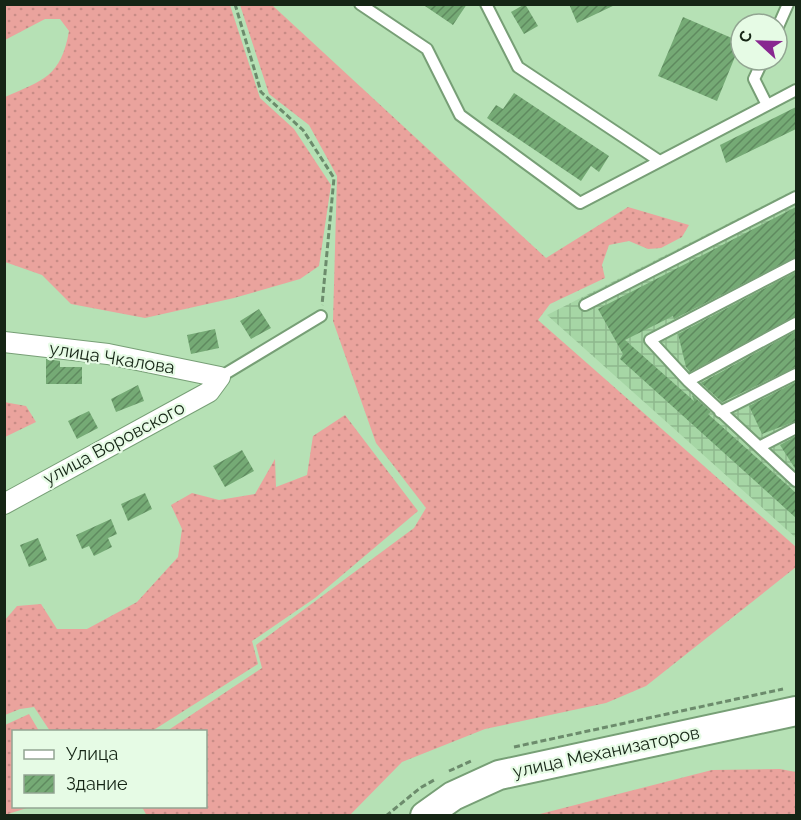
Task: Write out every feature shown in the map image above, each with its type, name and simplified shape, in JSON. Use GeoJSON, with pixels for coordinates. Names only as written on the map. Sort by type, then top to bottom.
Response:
{"type":"FeatureCollection","features":[{"type":"Feature","properties":{"kind":"main road","name":"улица Механизаторов"},"geometry":{"type":"LineString","coordinates":[[425,816],[453,796],[499,775],[796,711]]}},
{"type":"Feature","properties":{"kind":"street","name":"улица Чкалова"},"geometry":{"type":"LineString","coordinates":[[4,342],[108,354],[220,377]]}},
{"type":"Feature","properties":{"kind":"street","name":"улица Воровского"},"geometry":{"type":"LineString","coordinates":[[4,504],[209,392],[220,377]]}},
{"type":"Feature","properties":{"kind":"lane"},"geometry":{"type":"LineString","coordinates":[[360,4],[427,49],[460,115],[580,202],[796,90]]}},
{"type":"Feature","properties":{"kind":"lane"},"geometry":{"type":"LineString","coordinates":[[486,4],[518,67],[658,160]]}},
{"type":"Feature","properties":{"kind":"lane"},"geometry":{"type":"LineString","coordinates":[[757,72],[754,78],[767,105]]}},
{"type":"Feature","properties":{"kind":"lane"},"geometry":{"type":"LineString","coordinates":[[585,305],[796,196]]}},
{"type":"Feature","properties":{"kind":"lane"},"geometry":{"type":"LineString","coordinates":[[796,264],[650,340],[720,412],[761,446],[796,481]]}},
{"type":"Feature","properties":{"kind":"lane"},"geometry":{"type":"LineString","coordinates":[[220,377],[321,316]]}},
{"type":"Feature","properties":{"kind":"lane"},"geometry":{"type":"LineString","coordinates":[[688,381],[796,322]]}},
{"type":"Feature","properties":{"kind":"lane"},"geometry":{"type":"LineString","coordinates":[[720,412],[796,374]]}},
{"type":"Feature","properties":{"kind":"lane"},"geometry":{"type":"LineString","coordinates":[[761,446],[796,428]]}},
{"type":"Feature","properties":{"kind":"path"},"geometry":{"type":"LineString","coordinates":[[235,4],[261,93],[303,130],[334,178],[321,316]]}},
{"type":"Feature","properties":{"kind":"shaded area"},"geometry":{"type":"Polygon","coordinates":[[[5,4],[230,5],[260,98],[294,129],[331,185],[319,266],[300,279],[234,298],[145,318],[71,304],[42,275],[5,262],[5,97],[40,81],[55,68],[66,46],[69,31],[60,19],[45,19],[5,40],[5,4]]]}},
{"type":"Feature","properties":{"kind":"shaded area"},"geometry":{"type":"Polygon","coordinates":[[[240,5],[272,5],[546,258],[628,207],[689,225],[682,237],[661,248],[648,249],[629,241],[609,245],[602,265],[605,278],[550,304],[538,320],[796,547],[796,567],[646,686],[606,703],[485,729],[402,762],[350,815],[147,816],[143,808],[207,808],[207,730],[169,730],[262,668],[256,645],[414,528],[426,508],[376,443],[333,321],[337,176],[309,125],[269,94],[240,5]]]}},
{"type":"Feature","properties":{"kind":"shaded area"},"geometry":{"type":"Polygon","coordinates":[[[796,189],[796,538],[547,315],[796,189]]]}},
{"type":"Feature","properties":{"kind":"shaded area"},"geometry":{"type":"Polygon","coordinates":[[[4,402],[26,406],[36,422],[5,437],[4,402]]]}},
{"type":"Feature","properties":{"kind":"shaded area"},"geometry":{"type":"Polygon","coordinates":[[[345,415],[418,511],[315,598],[252,641],[258,664],[154,730],[49,730],[34,707],[5,715],[5,620],[17,606],[41,604],[57,629],[87,629],[137,602],[178,557],[182,529],[171,505],[192,493],[219,500],[255,494],[275,459],[276,487],[307,475],[313,436],[345,415]]]}},
{"type":"Feature","properties":{"kind":"shaded area"},"geometry":{"type":"Polygon","coordinates":[[[29,714],[38,730],[12,730],[12,808],[27,808],[5,815],[5,725],[29,714]]]}},
{"type":"Feature","properties":{"kind":"shaded area"},"geometry":{"type":"Polygon","coordinates":[[[780,769],[796,772],[796,815],[536,815],[712,770],[780,769]]]}},
{"type":"Feature","properties":{"kind":"building"},"geometry":{"type":"Polygon","coordinates":[[[422,4],[467,4],[453,25],[422,4]]]}},
{"type":"Feature","properties":{"kind":"building"},"geometry":{"type":"Polygon","coordinates":[[[525,4],[538,26],[524,34],[511,12],[525,4]]]}},
{"type":"Feature","properties":{"kind":"building"},"geometry":{"type":"Polygon","coordinates":[[[569,4],[617,4],[577,23],[569,4]]]}},
{"type":"Feature","properties":{"kind":"building"},"geometry":{"type":"Polygon","coordinates":[[[683,17],[729,37],[729,72],[717,101],[658,76],[683,17]]]}},
{"type":"Feature","properties":{"kind":"building"},"geometry":{"type":"Polygon","coordinates":[[[514,93],[609,156],[599,172],[591,166],[581,181],[487,118],[496,105],[503,109],[514,93]]]}},
{"type":"Feature","properties":{"kind":"building"},"geometry":{"type":"Polygon","coordinates":[[[796,107],[796,129],[726,163],[720,145],[796,107]]]}},
{"type":"Feature","properties":{"kind":"building"},"geometry":{"type":"Polygon","coordinates":[[[796,207],[796,257],[674,319],[673,316],[625,340],[694,401],[692,395],[711,412],[708,414],[796,493],[796,518],[620,359],[623,354],[598,309],[796,207]]]}},
{"type":"Feature","properties":{"kind":"building"},"geometry":{"type":"Polygon","coordinates":[[[796,272],[796,316],[690,372],[686,367],[678,334],[796,272]]]}},
{"type":"Feature","properties":{"kind":"building"},"geometry":{"type":"Polygon","coordinates":[[[259,309],[271,328],[251,339],[240,321],[259,309]]]}},
{"type":"Feature","properties":{"kind":"building"},"geometry":{"type":"Polygon","coordinates":[[[215,329],[219,348],[191,354],[187,335],[215,329]]]}},
{"type":"Feature","properties":{"kind":"building"},"geometry":{"type":"Polygon","coordinates":[[[796,331],[796,367],[722,402],[701,383],[796,331]]]}},
{"type":"Feature","properties":{"kind":"building"},"geometry":{"type":"Polygon","coordinates":[[[46,359],[60,361],[60,367],[82,367],[82,384],[46,384],[46,359]]]}},
{"type":"Feature","properties":{"kind":"building"},"geometry":{"type":"Polygon","coordinates":[[[796,382],[796,421],[762,434],[749,406],[796,382]]]}},
{"type":"Feature","properties":{"kind":"building"},"geometry":{"type":"Polygon","coordinates":[[[138,385],[144,401],[116,412],[111,399],[138,385]]]}},
{"type":"Feature","properties":{"kind":"building"},"geometry":{"type":"Polygon","coordinates":[[[89,411],[98,428],[77,439],[68,421],[89,411]]]}},
{"type":"Feature","properties":{"kind":"building"},"geometry":{"type":"Polygon","coordinates":[[[796,436],[796,470],[780,445],[796,436]]]}},
{"type":"Feature","properties":{"kind":"building"},"geometry":{"type":"Polygon","coordinates":[[[242,450],[254,471],[225,487],[213,466],[242,450]]]}},
{"type":"Feature","properties":{"kind":"building"},"geometry":{"type":"Polygon","coordinates":[[[145,493],[152,509],[128,521],[121,504],[145,493]]]}},
{"type":"Feature","properties":{"kind":"building"},"geometry":{"type":"Polygon","coordinates":[[[111,519],[117,534],[108,538],[112,547],[94,556],[89,546],[82,549],[76,535],[111,519]]]}},
{"type":"Feature","properties":{"kind":"building"},"geometry":{"type":"Polygon","coordinates":[[[38,538],[47,560],[29,567],[20,545],[38,538]]]}}]}
